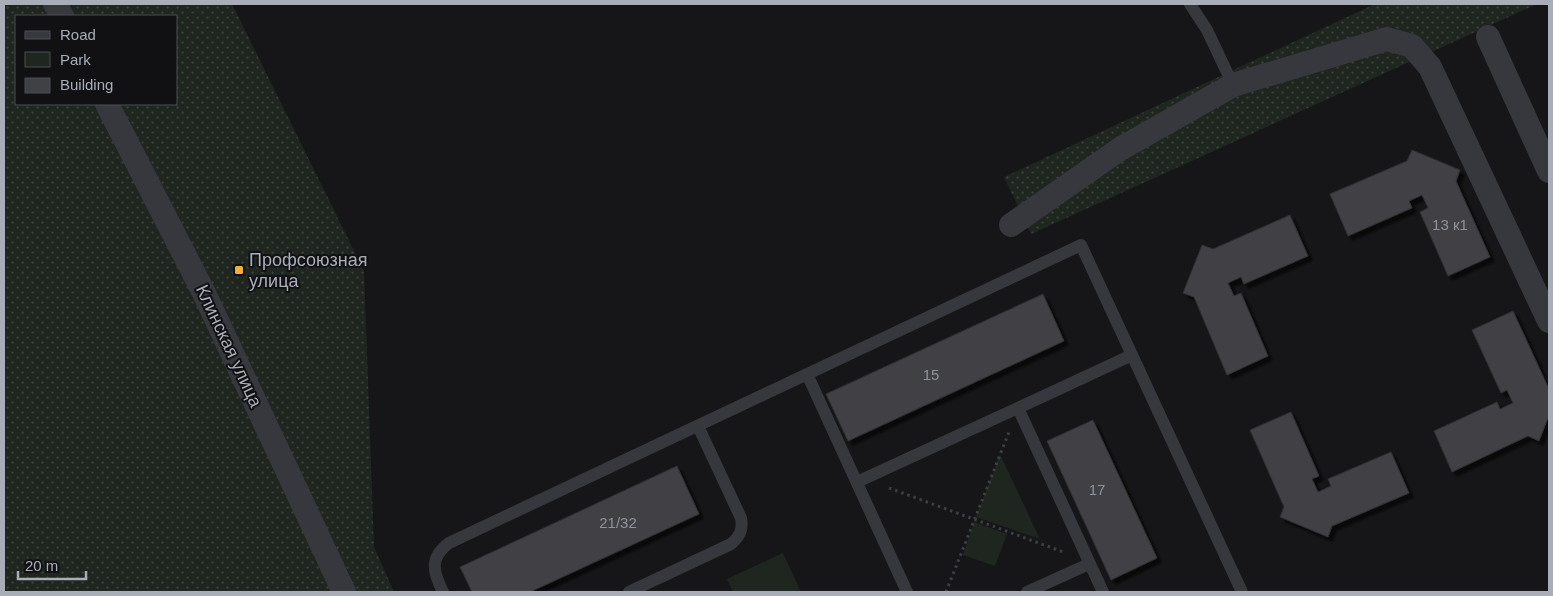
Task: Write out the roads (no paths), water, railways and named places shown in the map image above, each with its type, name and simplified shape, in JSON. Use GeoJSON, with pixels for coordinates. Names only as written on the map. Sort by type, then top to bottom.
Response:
{"type":"FeatureCollection","features":[{"type":"Feature","properties":{"kind":"street"},"geometry":{"type":"LineString","coordinates":[[55,4],[61,15]]}},
{"type":"Feature","properties":{"kind":"street"},"geometry":{"type":"LineString","coordinates":[[1488,37],[1549,171]]}},
{"type":"Feature","properties":{"kind":"street"},"geometry":{"type":"LineString","coordinates":[[1011,225],[1120,149],[1233,85],[1387,39],[1412,46],[1430,67],[1549,321]]}},
{"type":"Feature","properties":{"kind":"street","name":"Клинская улица"},"geometry":{"type":"LineString","coordinates":[[108,105],[204,294],[344,592]]}},
{"type":"Feature","properties":{"kind":"lane"},"geometry":{"type":"LineString","coordinates":[[1190,4],[1208,30],[1233,85]]}},
{"type":"Feature","properties":{"kind":"lane"},"geometry":{"type":"LineString","coordinates":[[443,592],[436,578],[434,564],[439,550],[449,543],[1081,245],[1242,592]]}},
{"type":"Feature","properties":{"kind":"lane"},"geometry":{"type":"LineString","coordinates":[[861,480],[1132,355]]}},
{"type":"Feature","properties":{"kind":"lane"},"geometry":{"type":"LineString","coordinates":[[807,374],[861,480],[907,592]]}},
{"type":"Feature","properties":{"kind":"lane"},"geometry":{"type":"LineString","coordinates":[[1018,408],[1103,592]]}},
{"type":"Feature","properties":{"kind":"lane"},"geometry":{"type":"LineString","coordinates":[[628,592],[732,544],[739,537],[742,527],[741,518],[698,426]]}},
{"type":"Feature","properties":{"kind":"lane"},"geometry":{"type":"LineString","coordinates":[[1027,592],[1089,563]]}},
{"type":"Feature","properties":{"kind":"place","name":"Профсоюзная улица"},"geometry":{"type":"Point","coordinates":[239,270]}}]}
